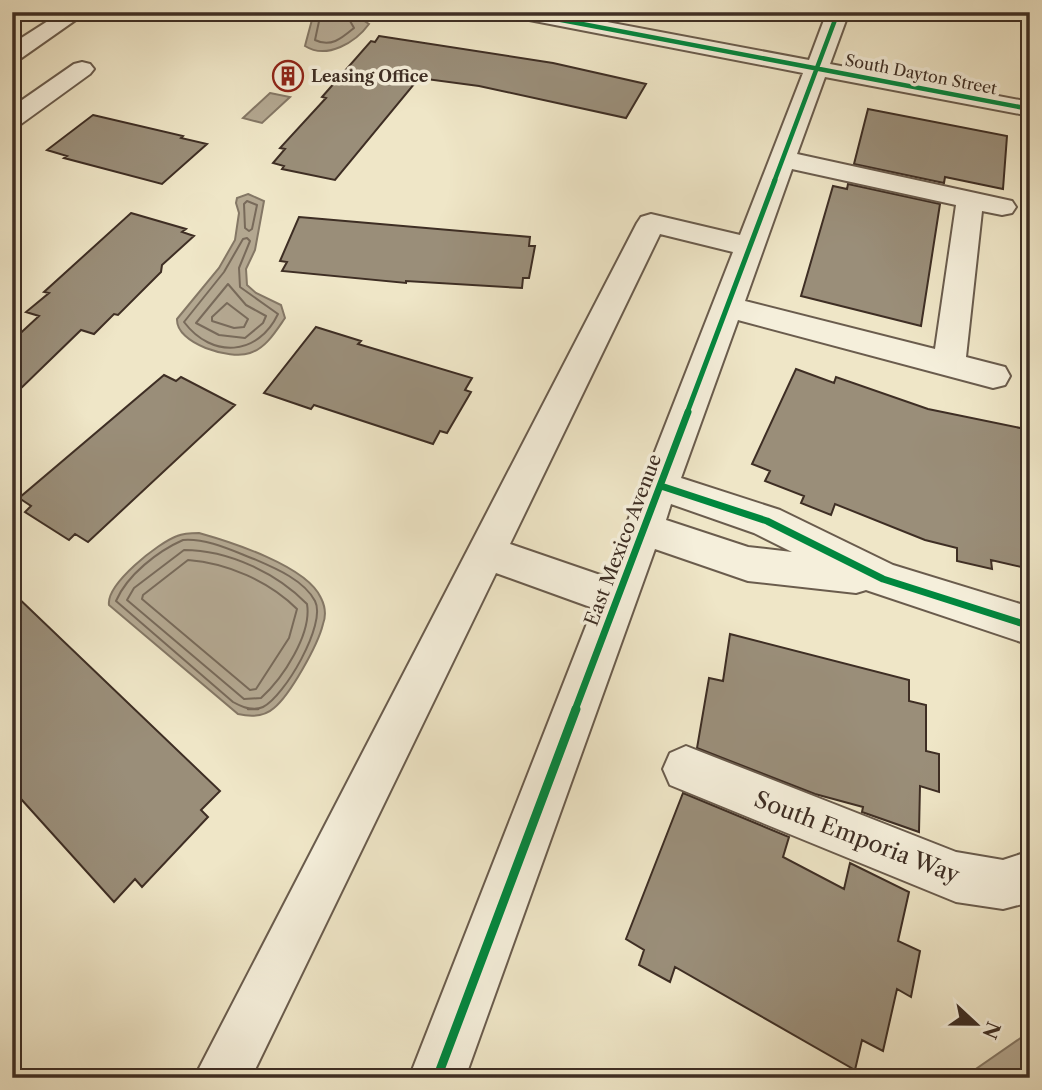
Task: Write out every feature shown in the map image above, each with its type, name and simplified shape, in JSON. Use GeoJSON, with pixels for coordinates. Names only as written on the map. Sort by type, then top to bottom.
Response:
{"type":"FeatureCollection","features":[{"type":"Feature","properties":{"kind":"street"},"geometry":{"type":"LineString","coordinates":[[13,54],[78,12]]}},
{"type":"Feature","properties":{"kind":"street","name":"South Dayton Street"},"geometry":{"type":"LineString","coordinates":[[519,12],[1030,109]]}},
{"type":"Feature","properties":{"kind":"street","name":"East Mexico Avenue"},"geometry":{"type":"LineString","coordinates":[[437,1078],[838,12]]}},
{"type":"Feature","properties":{"kind":"street"},"geometry":{"type":"LineString","coordinates":[[12,119],[82,69],[13,54]]}},
{"type":"Feature","properties":{"kind":"street"},"geometry":{"type":"LineString","coordinates":[[783,159],[1002,207]]}},
{"type":"Feature","properties":{"kind":"street"},"geometry":{"type":"LineString","coordinates":[[948,364],[970,200]]}},
{"type":"Feature","properties":{"kind":"street"},"geometry":{"type":"LineString","coordinates":[[222,1078],[651,223],[751,247]]}},
{"type":"Feature","properties":{"kind":"street"},"geometry":{"type":"LineString","coordinates":[[728,307],[993,376]]}},
{"type":"Feature","properties":{"kind":"street"},"geometry":{"type":"LineString","coordinates":[[660,486],[767,521],[883,579],[1030,626]]}},
{"type":"Feature","properties":{"kind":"street"},"geometry":{"type":"LineString","coordinates":[[644,529],[756,566],[883,579]]}},
{"type":"Feature","properties":{"kind":"street"},"geometry":{"type":"LineString","coordinates":[[484,552],[618,599]]}},
{"type":"Feature","properties":{"kind":"street","name":"South Emporia Way"},"geometry":{"type":"LineString","coordinates":[[686,769],[956,877],[998,886],[1018,883],[1030,876]]}},
{"type":"Feature","properties":{"kind":"water"},"geometry":{"type":"Polygon","coordinates":[[[319,12],[358,17],[369,24],[349,43],[331,50],[314,50],[305,46],[313,16],[319,12]]]}},
{"type":"Feature","properties":{"kind":"water"},"geometry":{"type":"Polygon","coordinates":[[[270,93],[290,97],[262,123],[243,118],[270,93]]]}},
{"type":"Feature","properties":{"kind":"water"},"geometry":{"type":"Polygon","coordinates":[[[248,194],[264,201],[255,250],[246,269],[247,285],[256,293],[281,305],[285,318],[261,347],[241,355],[218,352],[194,343],[179,328],[177,319],[219,268],[235,240],[239,213],[237,198],[248,194]]]}},
{"type":"Feature","properties":{"kind":"water"},"geometry":{"type":"Polygon","coordinates":[[[199,533],[230,542],[285,566],[313,586],[322,601],[324,621],[310,656],[280,702],[262,715],[238,714],[109,605],[110,596],[116,586],[146,555],[177,536],[199,533]]]}},
{"type":"Feature","properties":{"kind":"water"},"geometry":{"type":"Polygon","coordinates":[[[1022,1037],[1030,1039],[1030,1078],[978,1078],[973,1071],[1022,1037]]]}},
{"type":"Feature","properties":{"kind":"building"},"geometry":{"type":"Polygon","coordinates":[[[379,36],[553,63],[646,84],[626,118],[479,86],[419,78],[335,180],[282,169],[284,166],[273,163],[285,149],[280,148],[326,98],[322,97],[371,41],[375,42],[379,36]]]}},
{"type":"Feature","properties":{"kind":"building"},"geometry":{"type":"Polygon","coordinates":[[[868,109],[1007,136],[1003,189],[945,177],[944,183],[854,164],[868,109]]]}},
{"type":"Feature","properties":{"kind":"building"},"geometry":{"type":"Polygon","coordinates":[[[93,115],[207,144],[162,184],[64,158],[67,156],[47,150],[93,115]]]}},
{"type":"Feature","properties":{"kind":"building"},"geometry":{"type":"Polygon","coordinates":[[[848,184],[940,204],[921,326],[801,296],[833,186],[847,189],[848,184]]]}},
{"type":"Feature","properties":{"kind":"building"},"geometry":{"type":"Polygon","coordinates":[[[131,213],[186,229],[182,232],[194,236],[162,265],[161,272],[118,315],[114,314],[94,334],[81,330],[12,397],[12,341],[39,316],[26,312],[49,293],[44,292],[131,213]]]}},
{"type":"Feature","properties":{"kind":"building"},"geometry":{"type":"Polygon","coordinates":[[[299,217],[530,237],[529,246],[535,246],[529,278],[523,278],[522,288],[406,283],[282,271],[287,262],[280,261],[299,217]]]}},
{"type":"Feature","properties":{"kind":"building"},"geometry":{"type":"Polygon","coordinates":[[[316,327],[361,341],[358,344],[472,378],[465,390],[471,392],[447,433],[440,431],[433,444],[314,405],[311,409],[264,393],[316,327]]]}},
{"type":"Feature","properties":{"kind":"building"},"geometry":{"type":"Polygon","coordinates":[[[796,369],[834,383],[836,377],[928,409],[1030,430],[1030,569],[991,560],[992,569],[957,561],[957,548],[925,540],[835,504],[831,515],[801,503],[804,496],[765,481],[770,471],[752,464],[796,369]]]}},
{"type":"Feature","properties":{"kind":"building"},"geometry":{"type":"Polygon","coordinates":[[[164,375],[176,381],[181,377],[235,405],[88,542],[75,534],[69,540],[25,512],[31,506],[19,498],[164,375]]]}},
{"type":"Feature","properties":{"kind":"building"},"geometry":{"type":"Polygon","coordinates":[[[12,592],[220,791],[201,810],[208,817],[142,887],[135,879],[114,902],[12,789],[12,592]]]}},
{"type":"Feature","properties":{"kind":"building"},"geometry":{"type":"Polygon","coordinates":[[[730,634],[909,680],[909,701],[926,705],[926,751],[939,754],[939,792],[920,786],[919,832],[862,812],[863,807],[815,794],[697,748],[709,678],[723,681],[730,634]]]}},
{"type":"Feature","properties":{"kind":"building"},"geometry":{"type":"Polygon","coordinates":[[[683,793],[789,837],[783,857],[844,889],[850,863],[909,892],[898,941],[920,951],[911,997],[897,989],[883,1051],[862,1040],[855,1070],[675,967],[670,982],[639,965],[644,950],[626,939],[683,793]]]}},
{"type":"Feature","properties":{"kind":"cycle path"},"geometry":{"type":"LineString","coordinates":[[519,12],[1030,109]]}},
{"type":"Feature","properties":{"kind":"cycle path"},"geometry":{"type":"LineString","coordinates":[[437,1078],[838,12]]}},
{"type":"Feature","properties":{"kind":"cycle path"},"geometry":{"type":"LineString","coordinates":[[661,486],[767,521],[883,579],[1030,626]]}},
{"type":"Feature","properties":{"kind":"place","name":"Leasing Office"},"geometry":{"type":"Point","coordinates":[288,76]}}]}
